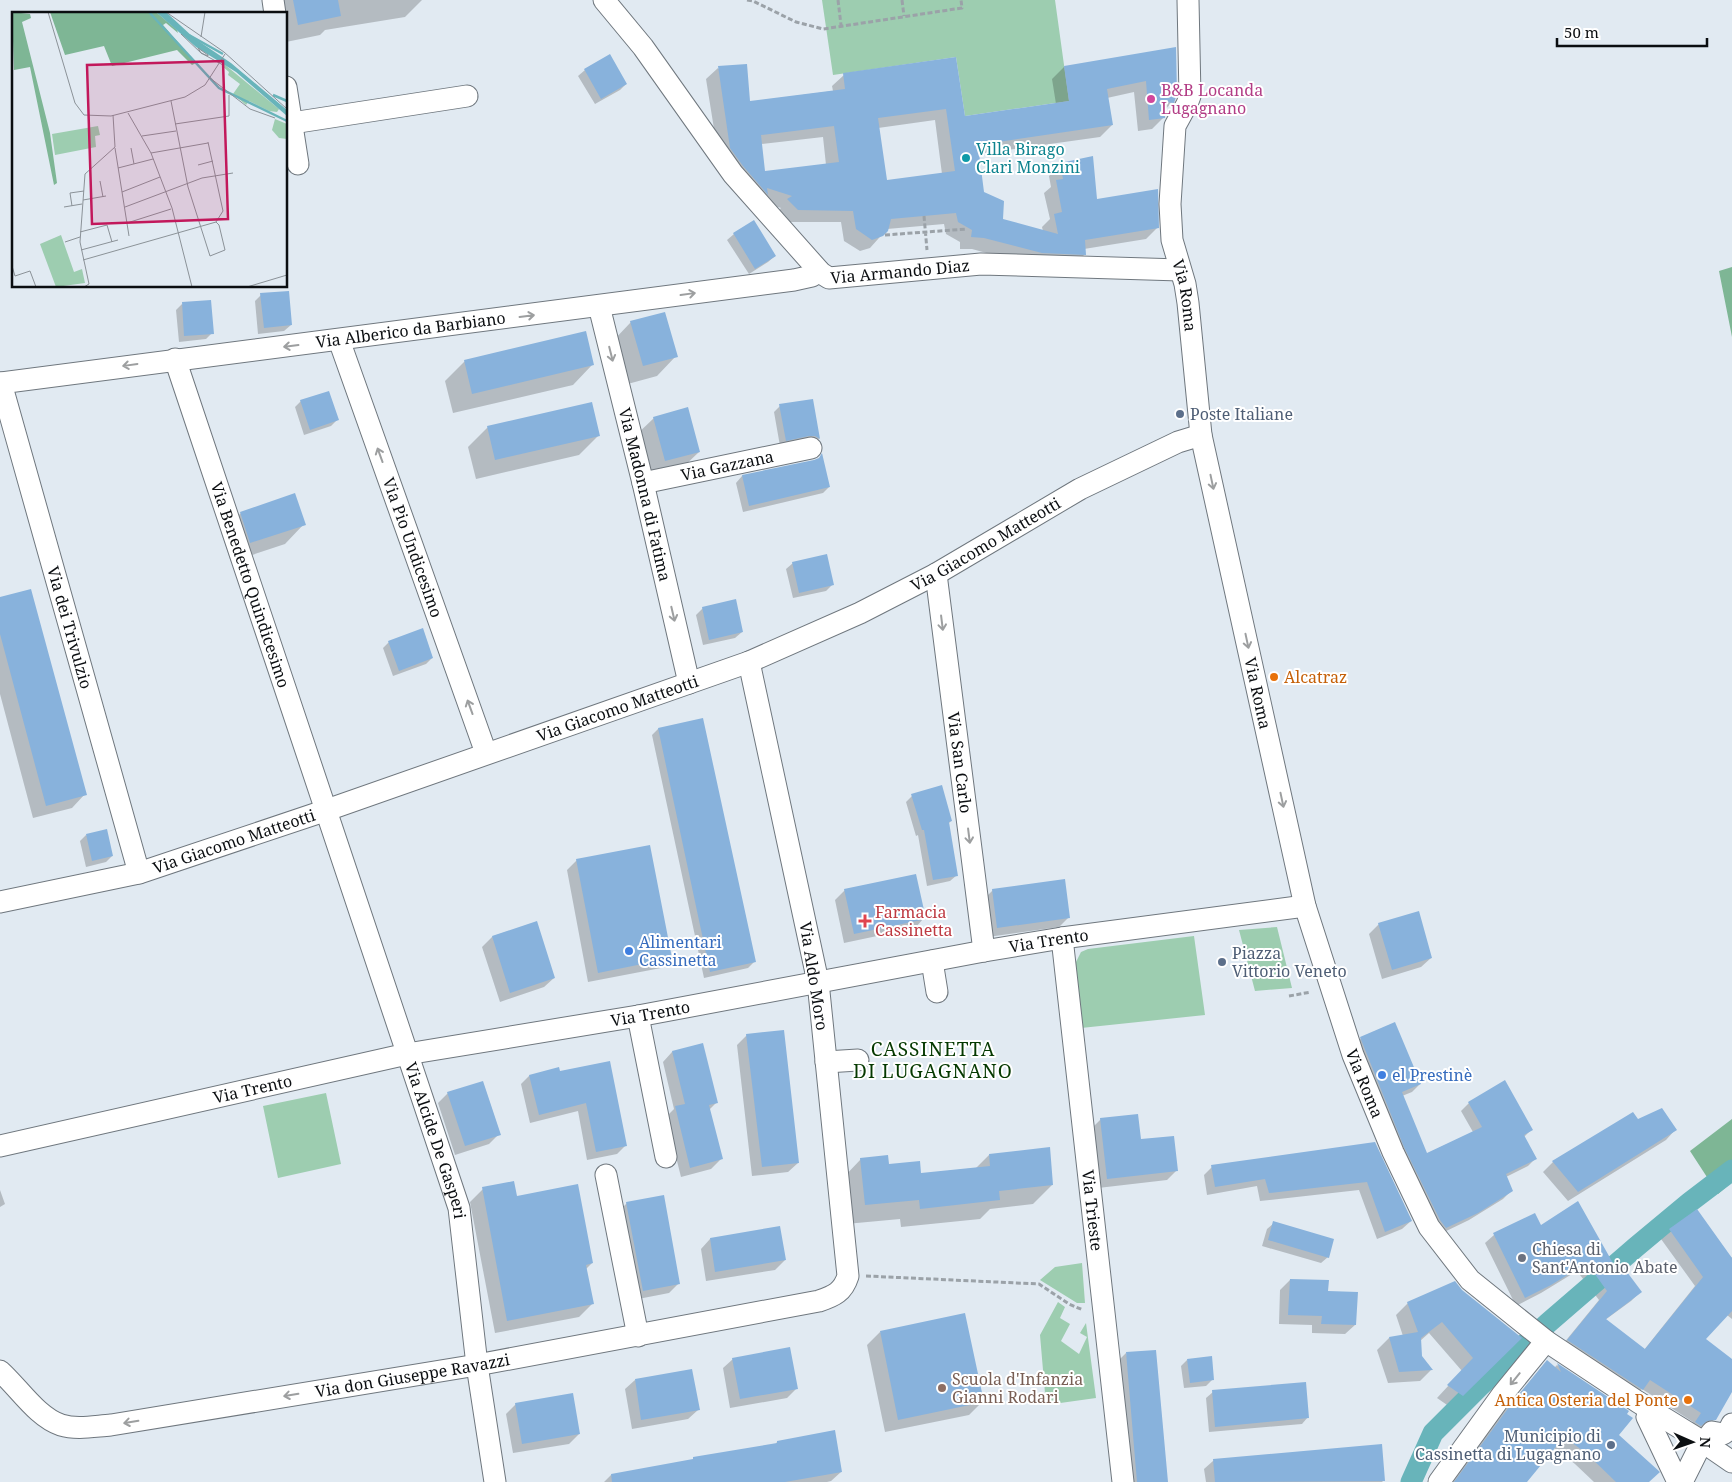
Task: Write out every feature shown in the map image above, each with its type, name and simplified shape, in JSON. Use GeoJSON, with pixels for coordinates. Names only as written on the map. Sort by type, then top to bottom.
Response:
{"type":"FeatureCollection","features":[{"type":"Feature","properties":{"kind":"street","name":"Via Armando Diaz"},"geometry":{"type":"LineString","coordinates":[[604,0],[643,47],[733,174],[819,271],[829,278],[981,264],[1180,270]]}},
{"type":"Feature","properties":{"kind":"street","name":"Via Roma"},"geometry":{"type":"LineString","coordinates":[[1188,0],[1190,96],[1175,126],[1170,204],[1172,240],[1188,303],[1201,435],[1305,906],[1353,1055],[1393,1152],[1428,1227],[1442,1239],[1470,1280],[1534,1330],[1652,1411],[1732,1462]]}},
{"type":"Feature","properties":{"kind":"street"},"geometry":{"type":"LineString","coordinates":[[292,122],[468,96]]}},
{"type":"Feature","properties":{"kind":"street"},"geometry":{"type":"LineString","coordinates":[[288,99],[298,164]]}},
{"type":"Feature","properties":{"kind":"street","name":"Via Alberico da Barbiano"},"geometry":{"type":"LineString","coordinates":[[1,383],[794,280],[812,276],[819,271]]}},
{"type":"Feature","properties":{"kind":"street","name":"Via Madonna di Fatima"},"geometry":{"type":"LineString","coordinates":[[599,306],[643,483],[688,683]]}},
{"type":"Feature","properties":{"kind":"street","name":"Via Pio Undicesimo"},"geometry":{"type":"LineString","coordinates":[[340,340],[486,753]]}},
{"type":"Feature","properties":{"kind":"street","name":"Via Benedetto Quindicesimo"},"geometry":{"type":"LineString","coordinates":[[175,359],[327,810]]}},
{"type":"Feature","properties":{"kind":"street","name":"Via dei Trivulzio"},"geometry":{"type":"LineString","coordinates":[[1,383],[139,872]]}},
{"type":"Feature","properties":{"kind":"street","name":"Via Giacomo Matteotti"},"geometry":{"type":"LineString","coordinates":[[0,902],[139,872],[327,810],[749,662],[860,613],[936,574],[1080,489],[1178,442],[1201,435]]}},
{"type":"Feature","properties":{"kind":"street","name":"Via Gazzana"},"geometry":{"type":"LineString","coordinates":[[643,483],[811,448]]}},
{"type":"Feature","properties":{"kind":"street","name":"Via San Carlo"},"geometry":{"type":"LineString","coordinates":[[936,574],[984,951]]}},
{"type":"Feature","properties":{"kind":"street","name":"Via Aldo Moro"},"geometry":{"type":"LineString","coordinates":[[749,662],[818,982],[847,1288]]}},
{"type":"Feature","properties":{"kind":"street","name":"Via Alcide De Gasperi"},"geometry":{"type":"LineString","coordinates":[[327,810],[459,1208],[477,1365],[495,1482]]}},
{"type":"Feature","properties":{"kind":"street","name":"Via Trento"},"geometry":{"type":"LineString","coordinates":[[0,1146],[407,1054],[638,1016],[1062,938],[1305,906]]}},
{"type":"Feature","properties":{"kind":"street","name":"Via Trieste"},"geometry":{"type":"LineString","coordinates":[[1062,938],[1124,1482]]}},
{"type":"Feature","properties":{"kind":"street"},"geometry":{"type":"LineString","coordinates":[[932,961],[937,992]]}},
{"type":"Feature","properties":{"kind":"street"},"geometry":{"type":"LineString","coordinates":[[638,1016],[666,1157]]}},
{"type":"Feature","properties":{"kind":"street"},"geometry":{"type":"LineString","coordinates":[[826,1062],[858,1060]]}},
{"type":"Feature","properties":{"kind":"street"},"geometry":{"type":"LineString","coordinates":[[606,1175],[638,1336]]}},
{"type":"Feature","properties":{"kind":"street","name":"Via don Giuseppe Ravazzi"},"geometry":{"type":"LineString","coordinates":[[0,1371],[46,1418],[62,1425],[86,1427],[112,1425],[477,1365],[638,1336],[819,1301],[847,1288]]}},
{"type":"Feature","properties":{"kind":"street"},"geometry":{"type":"LineString","coordinates":[[1439,1482],[1502,1395],[1534,1330]]}},
{"type":"Feature","properties":{"kind":"street"},"geometry":{"type":"LineString","coordinates":[[1652,1411],[1647,1417],[1678,1482]]}},
{"type":"Feature","properties":{"kind":"street"},"geometry":{"type":"LineString","coordinates":[[1682,1482],[1708,1445],[1712,1432],[1723,1434],[1730,1427]]}},
{"type":"Feature","properties":{"kind":"path"},"geometry":{"type":"LineString","coordinates":[[747,0],[753,1],[796,22],[823,28],[962,8],[961,0]]}},
{"type":"Feature","properties":{"kind":"path"},"geometry":{"type":"LineString","coordinates":[[838,0],[841,25]]}},
{"type":"Feature","properties":{"kind":"path"},"geometry":{"type":"LineString","coordinates":[[902,0],[904,16]]}},
{"type":"Feature","properties":{"kind":"path"},"geometry":{"type":"LineString","coordinates":[[924,216],[928,269]]}},
{"type":"Feature","properties":{"kind":"path"},"geometry":{"type":"LineString","coordinates":[[885,235],[967,229]]}},
{"type":"Feature","properties":{"kind":"path"},"geometry":{"type":"LineString","coordinates":[[847,1288],[1039,1284],[1068,1304],[1090,1312],[1104,1310]]}},
{"type":"Feature","properties":{"kind":"green space"},"geometry":{"type":"Polygon","coordinates":[[[822,0],[1055,0],[1069,101],[965,116],[956,57],[833,75],[822,0]]]}},
{"type":"Feature","properties":{"kind":"green space"},"geometry":{"type":"Polygon","coordinates":[[[1732,267],[1732,337],[1719,271],[1732,267]]]}},
{"type":"Feature","properties":{"kind":"green space"},"geometry":{"type":"Polygon","coordinates":[[[1277,927],[1292,988],[1255,991],[1239,930],[1277,927]]]}},
{"type":"Feature","properties":{"kind":"green space"},"geometry":{"type":"Polygon","coordinates":[[[1194,936],[1205,1015],[1081,1028],[1073,968],[1081,952],[1088,949],[1194,936]]]}},
{"type":"Feature","properties":{"kind":"green space"},"geometry":{"type":"Polygon","coordinates":[[[326,1093],[341,1164],[278,1178],[263,1106],[326,1093]]]}},
{"type":"Feature","properties":{"kind":"green space"},"geometry":{"type":"Polygon","coordinates":[[[1732,1119],[1732,1182],[1718,1194],[1690,1151],[1732,1119]]]}},
{"type":"Feature","properties":{"kind":"green space"},"geometry":{"type":"Polygon","coordinates":[[[1082,1263],[1085,1303],[1077,1303],[1040,1280],[1055,1267],[1082,1263]]]}},
{"type":"Feature","properties":{"kind":"green space"},"geometry":{"type":"Polygon","coordinates":[[[1058,1302],[1065,1307],[1060,1318],[1070,1324],[1061,1341],[1079,1354],[1087,1337],[1080,1333],[1086,1323],[1096,1398],[1046,1405],[1040,1335],[1058,1302]]]}},
{"type":"Feature","properties":{"kind":"building"},"geometry":{"type":"Polygon","coordinates":[[[293,0],[338,0],[341,16],[298,25],[293,0]]]}},
{"type":"Feature","properties":{"kind":"building"},"geometry":{"type":"Polygon","coordinates":[[[1176,47],[1177,94],[1174,103],[1165,102],[1165,118],[1149,120],[1146,81],[1107,89],[1113,125],[978,145],[984,192],[1004,201],[1003,219],[1058,234],[1054,214],[1062,212],[1056,180],[1063,179],[1060,163],[1093,156],[1097,199],[1158,189],[1159,228],[1085,240],[1086,255],[1042,253],[984,238],[971,237],[972,230],[958,222],[956,213],[891,219],[888,231],[883,236],[872,240],[856,229],[853,211],[798,210],[787,199],[792,196],[767,188],[768,195],[730,148],[718,66],[747,64],[750,101],[845,89],[843,73],[956,57],[965,116],[1069,101],[1064,66],[1176,47]],[[946,109],[878,118],[887,180],[955,171],[946,109]],[[834,126],[761,135],[765,171],[839,162],[834,126]]]}},
{"type":"Feature","properties":{"kind":"building"},"geometry":{"type":"Polygon","coordinates":[[[610,54],[627,84],[601,99],[584,69],[610,54]]]}},
{"type":"Feature","properties":{"kind":"building"},"geometry":{"type":"Polygon","coordinates":[[[754,220],[776,256],[755,269],[733,233],[754,220]]]}},
{"type":"Feature","properties":{"kind":"building"},"geometry":{"type":"Polygon","coordinates":[[[289,291],[292,325],[264,328],[260,293],[289,291]]]}},
{"type":"Feature","properties":{"kind":"building"},"geometry":{"type":"Polygon","coordinates":[[[211,300],[214,334],[184,336],[182,302],[211,300]]]}},
{"type":"Feature","properties":{"kind":"building"},"geometry":{"type":"Polygon","coordinates":[[[665,312],[678,357],[643,366],[630,321],[665,312]]]}},
{"type":"Feature","properties":{"kind":"building"},"geometry":{"type":"Polygon","coordinates":[[[586,331],[594,365],[472,394],[464,360],[586,331]]]}},
{"type":"Feature","properties":{"kind":"building"},"geometry":{"type":"Polygon","coordinates":[[[329,391],[339,420],[310,430],[300,400],[329,391]]]}},
{"type":"Feature","properties":{"kind":"building"},"geometry":{"type":"Polygon","coordinates":[[[813,399],[820,439],[815,436],[809,436],[786,441],[779,404],[813,399]]]}},
{"type":"Feature","properties":{"kind":"building"},"geometry":{"type":"Polygon","coordinates":[[[592,402],[600,436],[495,460],[487,426],[592,402]]]}},
{"type":"Feature","properties":{"kind":"building"},"geometry":{"type":"Polygon","coordinates":[[[688,407],[700,452],[665,461],[653,417],[688,407]]]}},
{"type":"Feature","properties":{"kind":"building"},"geometry":{"type":"Polygon","coordinates":[[[822,453],[830,487],[749,506],[742,475],[814,460],[819,458],[822,453]]]}},
{"type":"Feature","properties":{"kind":"building"},"geometry":{"type":"Polygon","coordinates":[[[295,493],[306,525],[250,543],[240,512],[295,493]]]}},
{"type":"Feature","properties":{"kind":"building"},"geometry":{"type":"Polygon","coordinates":[[[827,554],[834,585],[799,593],[792,562],[827,554]]]}},
{"type":"Feature","properties":{"kind":"building"},"geometry":{"type":"Polygon","coordinates":[[[31,589],[87,795],[46,806],[0,634],[0,597],[31,589]]]}},
{"type":"Feature","properties":{"kind":"building"},"geometry":{"type":"Polygon","coordinates":[[[736,599],[743,632],[709,640],[702,607],[736,599]]]}},
{"type":"Feature","properties":{"kind":"building"},"geometry":{"type":"Polygon","coordinates":[[[423,628],[433,658],[399,671],[388,641],[423,628]]]}},
{"type":"Feature","properties":{"kind":"building"},"geometry":{"type":"Polygon","coordinates":[[[703,718],[756,962],[710,972],[658,728],[703,718]]]}},
{"type":"Feature","properties":{"kind":"building"},"geometry":{"type":"Polygon","coordinates":[[[942,785],[952,821],[949,822],[958,876],[933,880],[924,830],[922,830],[911,794],[942,785]]]}},
{"type":"Feature","properties":{"kind":"building"},"geometry":{"type":"Polygon","coordinates":[[[107,829],[113,856],[92,861],[86,834],[107,829]]]}},
{"type":"Feature","properties":{"kind":"building"},"geometry":{"type":"Polygon","coordinates":[[[650,845],[672,958],[598,973],[576,859],[650,845]]]}},
{"type":"Feature","properties":{"kind":"building"},"geometry":{"type":"Polygon","coordinates":[[[916,874],[926,919],[854,934],[844,889],[916,874]]]}},
{"type":"Feature","properties":{"kind":"building"},"geometry":{"type":"Polygon","coordinates":[[[1065,879],[1070,918],[997,928],[992,889],[1065,879]]]}},
{"type":"Feature","properties":{"kind":"building"},"geometry":{"type":"Polygon","coordinates":[[[1419,911],[1432,958],[1392,970],[1378,923],[1419,911]]]}},
{"type":"Feature","properties":{"kind":"building"},"geometry":{"type":"Polygon","coordinates":[[[537,921],[555,978],[510,993],[492,936],[537,921]]]}},
{"type":"Feature","properties":{"kind":"building"},"geometry":{"type":"Polygon","coordinates":[[[1395,1022],[1421,1084],[1402,1092],[1427,1153],[1482,1127],[1468,1102],[1505,1080],[1533,1130],[1524,1135],[1537,1159],[1506,1174],[1513,1191],[1478,1213],[1446,1228],[1440,1220],[1404,1147],[1360,1037],[1395,1022]]]}},
{"type":"Feature","properties":{"kind":"building"},"geometry":{"type":"Polygon","coordinates":[[[784,1030],[799,1163],[762,1167],[746,1034],[784,1030]]]}},
{"type":"Feature","properties":{"kind":"building"},"geometry":{"type":"Polygon","coordinates":[[[703,1043],[718,1103],[709,1105],[723,1159],[690,1168],[675,1106],[685,1104],[672,1051],[703,1043]]]}},
{"type":"Feature","properties":{"kind":"building"},"geometry":{"type":"Polygon","coordinates":[[[610,1061],[627,1146],[596,1152],[586,1103],[539,1115],[529,1075],[559,1067],[560,1071],[610,1061]]]}},
{"type":"Feature","properties":{"kind":"building"},"geometry":{"type":"Polygon","coordinates":[[[483,1081],[501,1135],[465,1146],[447,1092],[483,1081]]]}},
{"type":"Feature","properties":{"kind":"building"},"geometry":{"type":"Polygon","coordinates":[[[1662,1108],[1677,1130],[1578,1192],[1552,1161],[1633,1112],[1638,1119],[1662,1108]]]}},
{"type":"Feature","properties":{"kind":"building"},"geometry":{"type":"Polygon","coordinates":[[[1138,1114],[1141,1139],[1174,1136],[1178,1171],[1107,1179],[1100,1118],[1138,1114]]]}},
{"type":"Feature","properties":{"kind":"building"},"geometry":{"type":"Polygon","coordinates":[[[1375,1142],[1412,1221],[1385,1232],[1367,1182],[1269,1193],[1265,1179],[1215,1187],[1211,1165],[1375,1142]]]}},
{"type":"Feature","properties":{"kind":"building"},"geometry":{"type":"Polygon","coordinates":[[[1050,1147],[1053,1185],[999,1191],[1000,1200],[920,1209],[919,1200],[865,1205],[860,1158],[888,1155],[889,1164],[920,1161],[921,1173],[990,1166],[989,1154],[1050,1147]]]}},
{"type":"Feature","properties":{"kind":"building"},"geometry":{"type":"Polygon","coordinates":[[[514,1181],[517,1196],[578,1184],[593,1263],[586,1265],[594,1304],[507,1321],[482,1187],[514,1181]]]}},
{"type":"Feature","properties":{"kind":"building"},"geometry":{"type":"Polygon","coordinates":[[[664,1195],[680,1284],[643,1291],[626,1202],[664,1195]]]}},
{"type":"Feature","properties":{"kind":"building"},"geometry":{"type":"Polygon","coordinates":[[[1578,1201],[1618,1272],[1624,1268],[1642,1292],[1606,1319],[1645,1349],[1703,1277],[1669,1229],[1697,1209],[1732,1258],[1732,1311],[1706,1339],[1732,1359],[1732,1392],[1716,1420],[1707,1421],[1701,1426],[1695,1422],[1701,1413],[1650,1380],[1643,1390],[1567,1340],[1607,1291],[1587,1263],[1525,1298],[1493,1233],[1535,1213],[1541,1225],[1578,1201]]]}},
{"type":"Feature","properties":{"kind":"building"},"geometry":{"type":"Polygon","coordinates":[[[1273,1221],[1334,1239],[1329,1258],[1268,1240],[1273,1221]]]}},
{"type":"Feature","properties":{"kind":"building"},"geometry":{"type":"Polygon","coordinates":[[[780,1226],[786,1260],[715,1272],[710,1238],[780,1226]]]}},
{"type":"Feature","properties":{"kind":"building"},"geometry":{"type":"Polygon","coordinates":[[[1290,1279],[1329,1280],[1328,1291],[1358,1292],[1356,1325],[1321,1324],[1322,1316],[1288,1315],[1290,1279]]]}},
{"type":"Feature","properties":{"kind":"building"},"geometry":{"type":"Polygon","coordinates":[[[1455,1281],[1462,1290],[1522,1338],[1463,1396],[1447,1385],[1473,1358],[1442,1322],[1421,1338],[1422,1356],[1433,1370],[1399,1372],[1389,1337],[1418,1332],[1407,1302],[1455,1281]]]}},
{"type":"Feature","properties":{"kind":"building"},"geometry":{"type":"Polygon","coordinates":[[[965,1313],[984,1402],[898,1420],[880,1331],[965,1313]]]}},
{"type":"Feature","properties":{"kind":"building"},"geometry":{"type":"Polygon","coordinates":[[[790,1347],[798,1389],[740,1399],[732,1358],[790,1347]]]}},
{"type":"Feature","properties":{"kind":"building"},"geometry":{"type":"Polygon","coordinates":[[[1156,1350],[1168,1482],[1137,1482],[1126,1352],[1156,1350]]]}},
{"type":"Feature","properties":{"kind":"building"},"geometry":{"type":"Polygon","coordinates":[[[1212,1356],[1214,1380],[1190,1383],[1187,1359],[1212,1356]]]}},
{"type":"Feature","properties":{"kind":"building"},"geometry":{"type":"Polygon","coordinates":[[[1547,1360],[1561,1372],[1557,1363],[1629,1411],[1627,1414],[1633,1418],[1619,1435],[1660,1472],[1649,1482],[1616,1482],[1586,1453],[1564,1437],[1527,1482],[1454,1482],[1512,1403],[1547,1360]]]}},
{"type":"Feature","properties":{"kind":"building"},"geometry":{"type":"Polygon","coordinates":[[[692,1369],[700,1410],[641,1420],[635,1379],[692,1369]]]}},
{"type":"Feature","properties":{"kind":"building"},"geometry":{"type":"Polygon","coordinates":[[[1306,1382],[1309,1418],[1215,1427],[1212,1390],[1306,1382]]]}},
{"type":"Feature","properties":{"kind":"building"},"geometry":{"type":"Polygon","coordinates":[[[573,1393],[580,1434],[522,1444],[515,1403],[573,1393]]]}},
{"type":"Feature","properties":{"kind":"building"},"geometry":{"type":"Polygon","coordinates":[[[835,1430],[842,1472],[785,1482],[612,1482],[611,1474],[693,1459],[693,1457],[777,1443],[777,1441],[835,1430]]]}},
{"type":"Feature","properties":{"kind":"building"},"geometry":{"type":"Polygon","coordinates":[[[1382,1444],[1385,1481],[1215,1482],[1213,1459],[1382,1444]]]}},
{"type":"Feature","properties":{"kind":"waterway"},"geometry":{"type":"LineString","coordinates":[[1411,1482],[1433,1433],[1479,1387],[1548,1323],[1636,1247],[1732,1170]]}},
{"type":"Feature","properties":{"kind":"place","name":"B&B Locanda Lugagnano"},"geometry":{"type":"Point","coordinates":[1151,99]}},
{"type":"Feature","properties":{"kind":"place","name":"Villa Birago Clari Monzini"},"geometry":{"type":"Point","coordinates":[966,158]}},
{"type":"Feature","properties":{"kind":"place","name":"Poste Italiane"},"geometry":{"type":"Point","coordinates":[1180,414]}},
{"type":"Feature","properties":{"kind":"place","name":"Alcatraz"},"geometry":{"type":"Point","coordinates":[1274,677]}},
{"type":"Feature","properties":{"kind":"place","name":"Farmacia Cassinetta"},"geometry":{"type":"Point","coordinates":[865,921]}},
{"type":"Feature","properties":{"kind":"place","name":"Alimentari Cassinetta"},"geometry":{"type":"Point","coordinates":[629,951]}},
{"type":"Feature","properties":{"kind":"place","name":"Piazza Vittorio Veneto"},"geometry":{"type":"Point","coordinates":[1222,962]}},
{"type":"Feature","properties":{"kind":"place","name":"el Prestinè"},"geometry":{"type":"Point","coordinates":[1382,1075]}},
{"type":"Feature","properties":{"kind":"place","name":"Chiesa di Sant'Antonio Abate"},"geometry":{"type":"Point","coordinates":[1522,1258]}},
{"type":"Feature","properties":{"kind":"place","name":"Scuola d'Infanzia Gianni Rodari"},"geometry":{"type":"Point","coordinates":[942,1388]}},
{"type":"Feature","properties":{"kind":"place","name":"Antica Osteria del Ponte"},"geometry":{"type":"Point","coordinates":[1688,1400]}},
{"type":"Feature","properties":{"kind":"place","name":"Municipio di Cassinetta di Lugagnano"},"geometry":{"type":"Point","coordinates":[1611,1445]}},
{"type":"Feature","properties":{"kind":"district","name":"CASSINETTA DI LUGAGNANO"},"geometry":{"type":"Point","coordinates":[933,1060]}}]}
